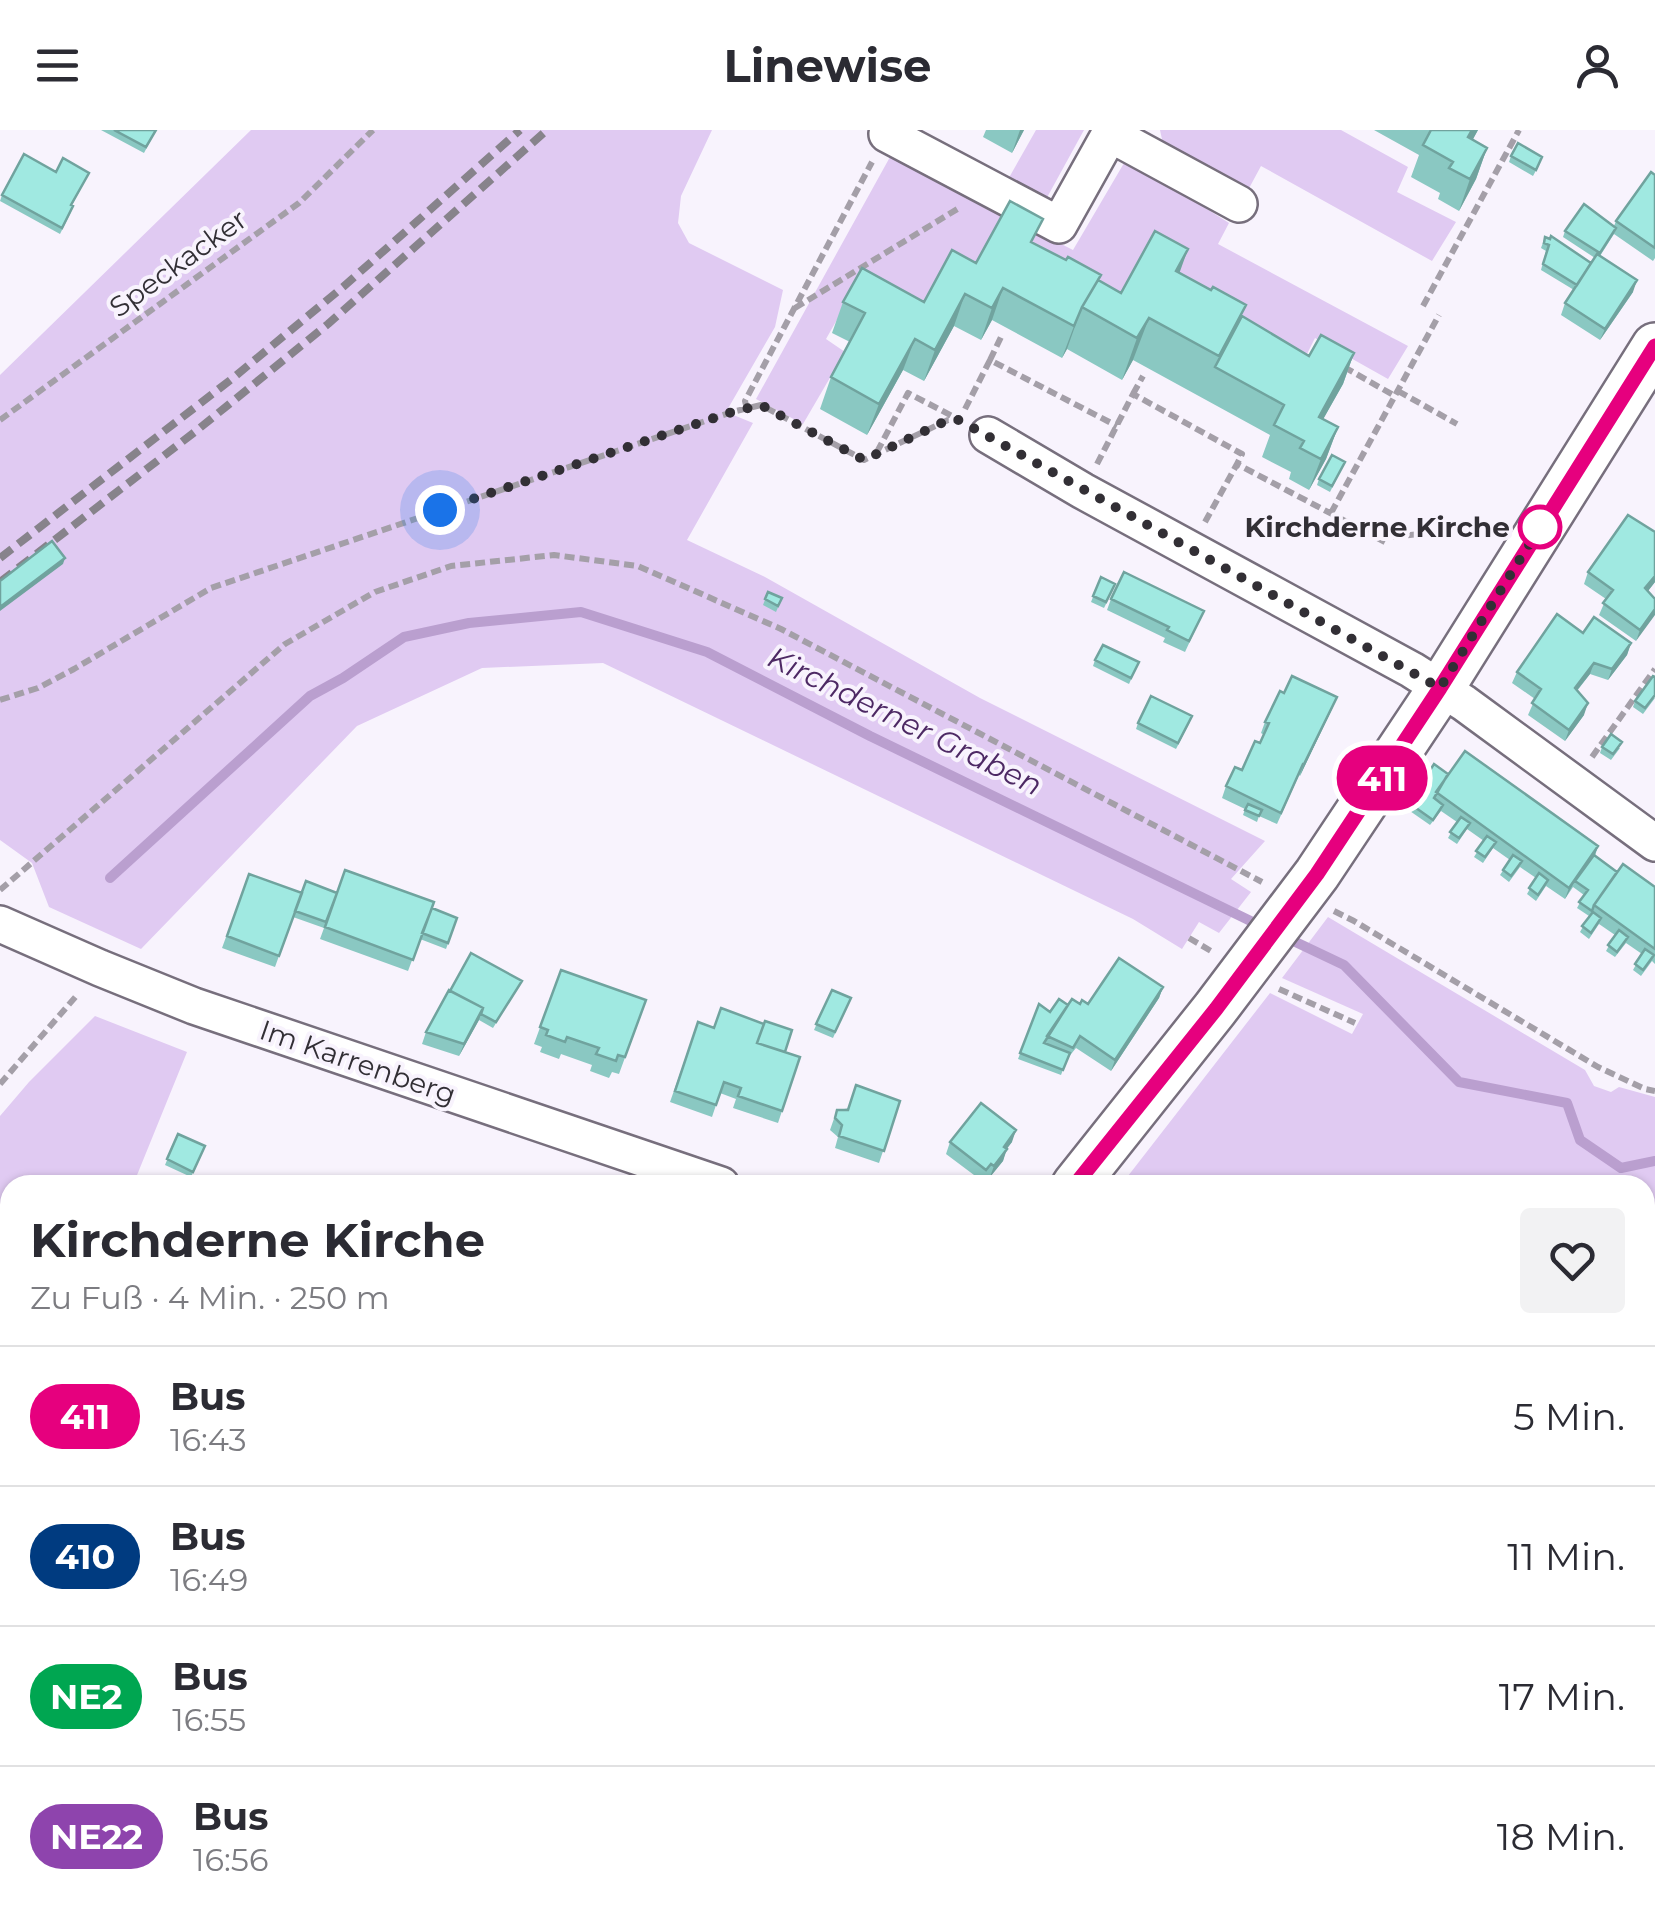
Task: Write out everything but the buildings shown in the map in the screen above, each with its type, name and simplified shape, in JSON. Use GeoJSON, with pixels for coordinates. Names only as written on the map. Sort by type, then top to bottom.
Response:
{"type":"FeatureCollection","features":[{"type":"Feature","properties":{"kind":"main road"},"geometry":{"type":"LineString","coordinates":[[1083,1175],[1249,964],[1368,799],[1655,346]]}},
{"type":"Feature","properties":{"kind":"street"},"geometry":{"type":"LineString","coordinates":[[887,134],[1059,226],[1111,132],[1239,204]]}},
{"type":"Feature","properties":{"kind":"street"},"geometry":{"type":"LineString","coordinates":[[974,428],[1412,670],[1655,843]]}},
{"type":"Feature","properties":{"kind":"street","name":"Im Karrenberg"},"geometry":{"type":"LineString","coordinates":[[0,924],[211,1012],[692,1175]]}},
{"type":"Feature","properties":{"kind":"path","name":"Speckacker"},"geometry":{"type":"LineString","coordinates":[[0,420],[299,203],[372,130]]}},
{"type":"Feature","properties":{"kind":"path"},"geometry":{"type":"LineString","coordinates":[[1423,306],[1520,130]]}},
{"type":"Feature","properties":{"kind":"path"},"geometry":{"type":"LineString","coordinates":[[747,409],[745,401],[887,134]]}},
{"type":"Feature","properties":{"kind":"path"},"geometry":{"type":"LineString","coordinates":[[794,308],[990,189]]}},
{"type":"Feature","properties":{"kind":"path"},"geometry":{"type":"LineString","coordinates":[[1331,513],[1439,315]]}},
{"type":"Feature","properties":{"kind":"path"},"geometry":{"type":"LineString","coordinates":[[974,428],[990,360],[1002,337]]}},
{"type":"Feature","properties":{"kind":"path"},"geometry":{"type":"LineString","coordinates":[[1331,359],[1456,424]]}},
{"type":"Feature","properties":{"kind":"path"},"geometry":{"type":"LineString","coordinates":[[990,360],[1118,426]]}},
{"type":"Feature","properties":{"kind":"path"},"geometry":{"type":"LineString","coordinates":[[1083,490],[1143,376]]}},
{"type":"Feature","properties":{"kind":"path"},"geometry":{"type":"LineString","coordinates":[[876,454],[908,394],[974,428]]}},
{"type":"Feature","properties":{"kind":"path"},"geometry":{"type":"LineString","coordinates":[[1134,394],[1242,454],[1190,550]]}},
{"type":"Feature","properties":{"kind":"path"},"geometry":{"type":"LineString","coordinates":[[0,700],[38,688],[74,669],[211,588],[761,405],[864,460],[948,420],[974,428]]}},
{"type":"Feature","properties":{"kind":"path"},"geometry":{"type":"LineString","coordinates":[[1237,464],[1389,540],[1498,524]]}},
{"type":"Feature","properties":{"kind":"path"},"geometry":{"type":"LineString","coordinates":[[0,890],[285,644],[375,592],[451,566],[554,555],[638,566],[781,629],[1296,900],[1354,921],[1598,1067],[1655,1090]]}},
{"type":"Feature","properties":{"kind":"path"},"geometry":{"type":"LineString","coordinates":[[1573,783],[1655,669]]}},
{"type":"Feature","properties":{"kind":"path"},"geometry":{"type":"LineString","coordinates":[[1249,964],[1269,984],[1356,1023]]}},
{"type":"Feature","properties":{"kind":"path"},"geometry":{"type":"LineString","coordinates":[[0,1084],[100,968]]}},
{"type":"Feature","properties":{"kind":"shaded area"},"geometry":{"type":"Polygon","coordinates":[[[251,130],[712,130],[681,196],[678,223],[689,243],[783,290],[775,327],[726,412],[753,423],[687,540],[765,577],[980,698],[1265,841],[1231,879],[1251,892],[1219,933],[1199,922],[1182,949],[1133,919],[603,663],[482,668],[357,726],[141,949],[49,907],[32,863],[0,840],[0,375],[251,130]]]}},
{"type":"Feature","properties":{"kind":"shaded area"},"geometry":{"type":"Polygon","coordinates":[[[1036,130],[1084,130],[1044,203],[1006,183],[1036,130]]]}},
{"type":"Feature","properties":{"kind":"shaded area"},"geometry":{"type":"Polygon","coordinates":[[[1160,130],[1341,130],[1408,167],[1397,192],[1456,222],[1432,261],[1261,166],[1247,192],[1163,144],[1160,130]]]}},
{"type":"Feature","properties":{"kind":"shaded area"},"geometry":{"type":"Polygon","coordinates":[[[890,157],[1073,250],[1127,158],[1229,223],[1218,244],[1408,346],[1388,379],[1315,338],[1297,374],[1139,267],[1109,310],[966,287],[912,328],[851,295],[826,339],[845,352],[803,424],[756,399],[890,157]]]}},
{"type":"Feature","properties":{"kind":"shaded area"},"geometry":{"type":"Polygon","coordinates":[[[1328,917],[1585,1070],[1594,1086],[1611,1092],[1619,1087],[1655,1097],[1655,1175],[1129,1175],[1270,993],[1352,1034],[1363,1014],[1282,978],[1328,917]]]}},
{"type":"Feature","properties":{"kind":"shaded area"},"geometry":{"type":"Polygon","coordinates":[[[95,1016],[187,1052],[137,1175],[0,1175],[0,1116],[95,1016]]]}},
{"type":"Feature","properties":{"kind":"waterway","name":"Kirchderner Graben"},"geometry":{"type":"LineString","coordinates":[[110,878],[310,696],[404,637],[469,623],[581,612],[707,652],[870,736],[1265,928]]}},
{"type":"Feature","properties":{"kind":"waterway","name":"Kirchderner Graben"},"geometry":{"type":"LineString","coordinates":[[1285,937],[1344,965],[1459,1082],[1567,1103],[1580,1140],[1621,1168],[1655,1161]]}},
{"type":"Feature","properties":{"kind":"railway"},"geometry":{"type":"LineString","coordinates":[[0,558],[233,378],[343,287],[520,130]]}},
{"type":"Feature","properties":{"kind":"railway"},"geometry":{"type":"LineString","coordinates":[[0,582],[328,324],[547,130]]}},
{"type":"Feature","properties":{"kind":"bus line","name":"411"},"geometry":{"type":"LineString","coordinates":[[1083,1175],[1216,1009],[1317,874],[1440,688],[1655,346]]}},
{"type":"Feature","properties":{"kind":"place","name":"Kirchderne Kirche"},"geometry":{"type":"Point","coordinates":[1540,527]}},
{"type":"Feature","properties":{"kind":"route"},"geometry":{"type":"LineString","coordinates":[[440,510],[761,405],[864,460],[948,420],[959,420],[1440,688],[1540,527]]}}]}
